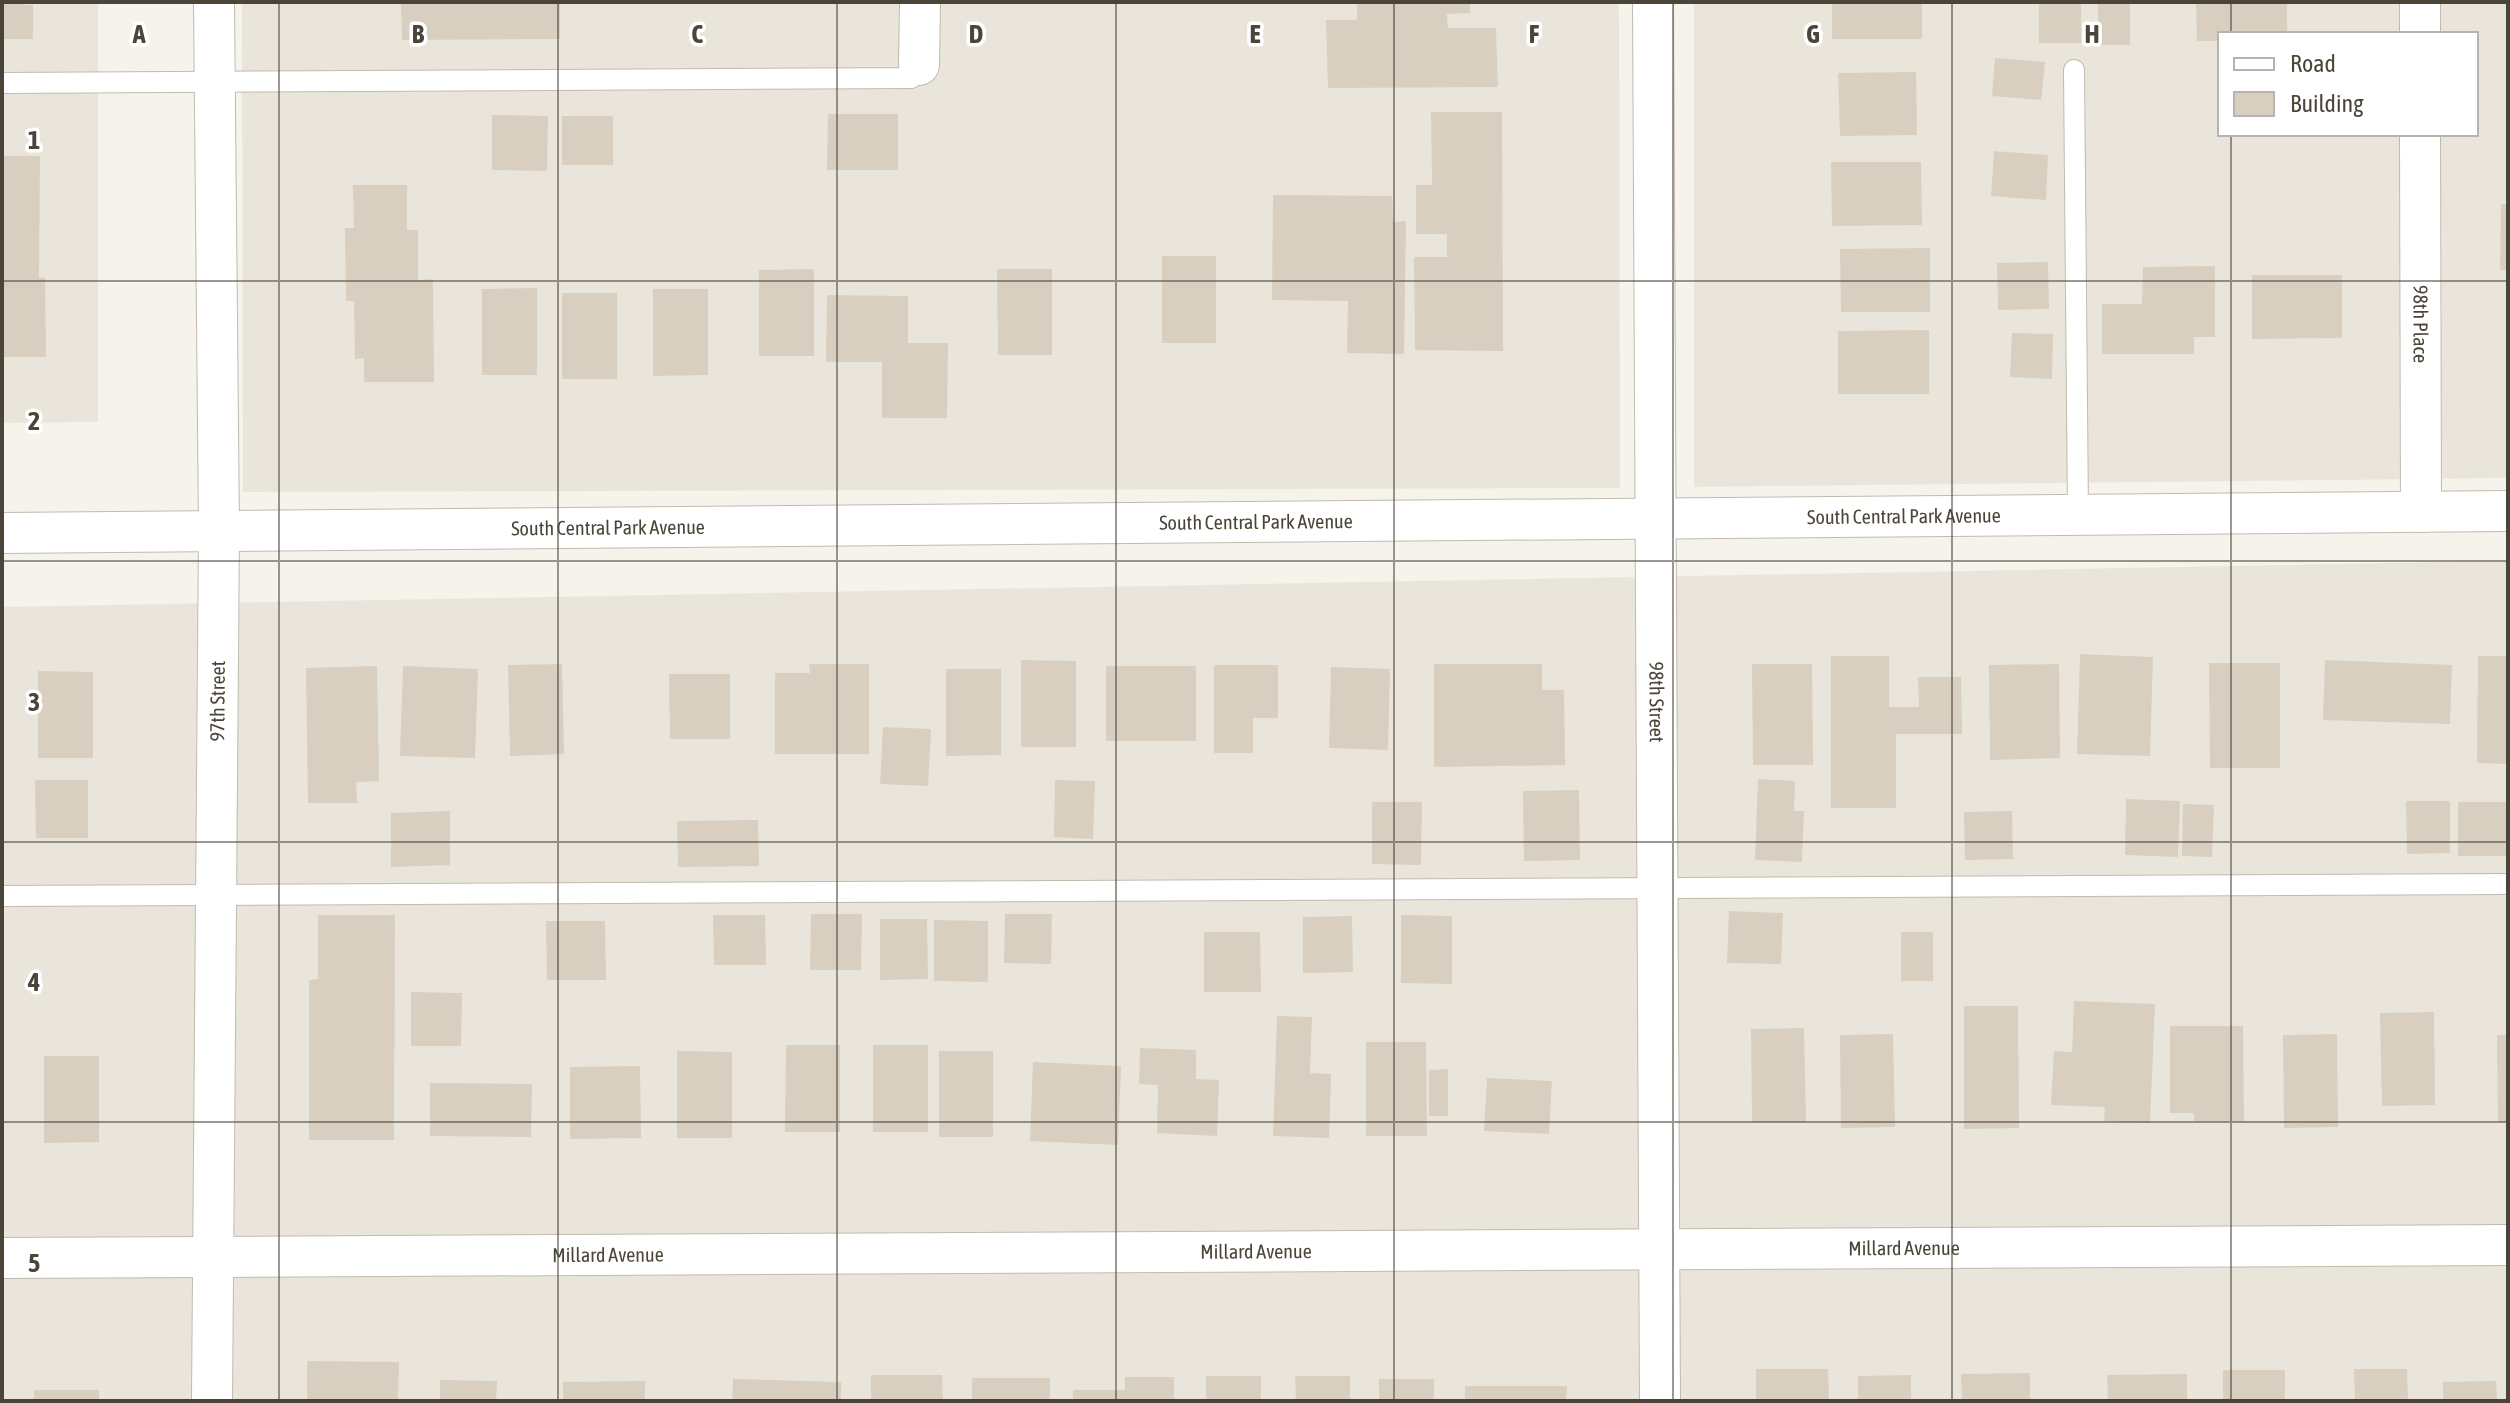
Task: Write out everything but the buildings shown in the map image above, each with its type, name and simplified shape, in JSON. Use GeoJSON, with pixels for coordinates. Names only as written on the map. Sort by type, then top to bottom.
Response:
{"type":"FeatureCollection","features":[{"type":"Feature","properties":{"kind":"street","name":"97th Street"},"geometry":{"type":"LineString","coordinates":[[212,1401],[219,531],[214,2]]}},
{"type":"Feature","properties":{"kind":"street"},"geometry":{"type":"LineString","coordinates":[[919,65],[920,2]]}},
{"type":"Feature","properties":{"kind":"street","name":"98th Street"},"geometry":{"type":"LineString","coordinates":[[1653,2],[1660,1401]]}},
{"type":"Feature","properties":{"kind":"street"},"geometry":{"type":"LineString","coordinates":[[2420,2],[2420,32]]}},
{"type":"Feature","properties":{"kind":"street","name":"98th Place"},"geometry":{"type":"LineString","coordinates":[[2420,136],[2421,512]]}},
{"type":"Feature","properties":{"kind":"street","name":"South Central Park Avenue"},"geometry":{"type":"LineString","coordinates":[[2,533],[2508,511]]}},
{"type":"Feature","properties":{"kind":"street","name":"Millard Avenue"},"geometry":{"type":"LineString","coordinates":[[2,1258],[2508,1245]]}},
{"type":"Feature","properties":{"kind":"lane"},"geometry":{"type":"LineString","coordinates":[[2,83],[911,78],[919,65]]}},
{"type":"Feature","properties":{"kind":"lane"},"geometry":{"type":"LineString","coordinates":[[2074,70],[2078,515]]}},
{"type":"Feature","properties":{"kind":"lane"},"geometry":{"type":"LineString","coordinates":[[2,896],[2508,884]]}},
{"type":"Feature","properties":{"kind":"shaded area"},"geometry":{"type":"Polygon","coordinates":[[[2,2],[98,2],[98,422],[2,423],[2,2]]]}},
{"type":"Feature","properties":{"kind":"shaded area"},"geometry":{"type":"Polygon","coordinates":[[[242,2],[1619,2],[1620,488],[243,492],[242,2]]]}},
{"type":"Feature","properties":{"kind":"shaded area"},"geometry":{"type":"Polygon","coordinates":[[[1694,2],[2508,2],[2508,478],[1694,487],[1694,2]]]}},
{"type":"Feature","properties":{"kind":"shaded area"},"geometry":{"type":"Polygon","coordinates":[[[2508,561],[2508,1401],[2,1401],[2,607],[2508,561]]]}}]}
